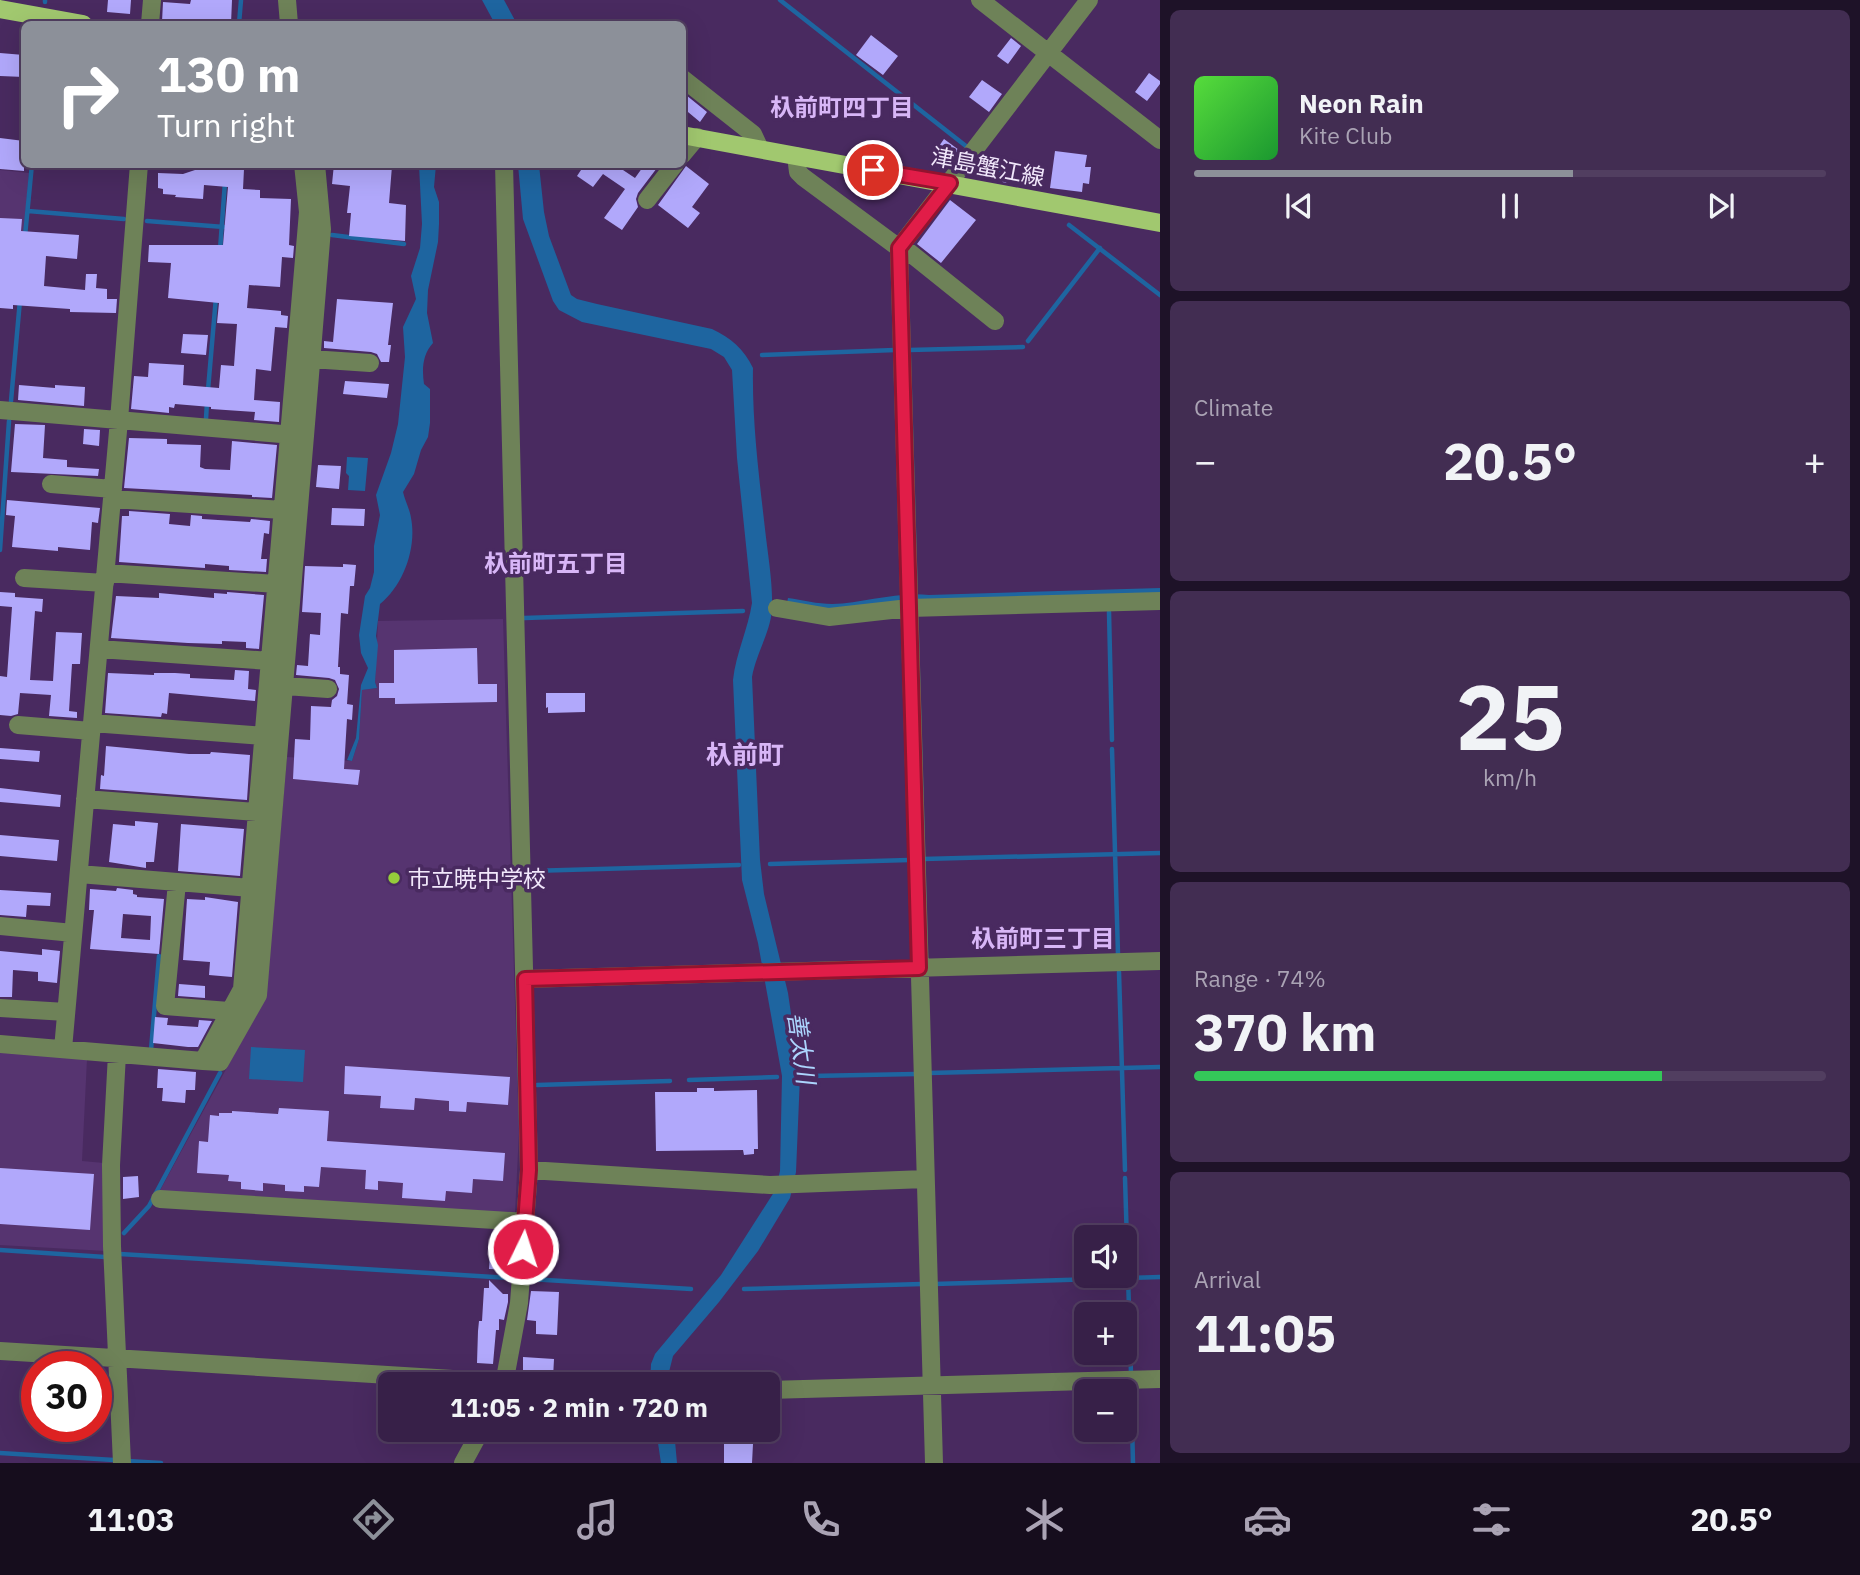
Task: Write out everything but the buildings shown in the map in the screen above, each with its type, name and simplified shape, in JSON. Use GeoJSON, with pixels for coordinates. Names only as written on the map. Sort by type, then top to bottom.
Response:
{"type":"FeatureCollection","features":[{"type":"Feature","properties":{"kind":"main road"},"geometry":{"type":"LineString","coordinates":[[0,9],[66,21]]}},
{"type":"Feature","properties":{"kind":"main road","name":"津島蟹江線"},"geometry":{"type":"LineString","coordinates":[[690,136],[1160,223]]}},
{"type":"Feature","properties":{"kind":"street"},"geometry":{"type":"LineString","coordinates":[[150,21],[152,0]]}},
{"type":"Feature","properties":{"kind":"street"},"geometry":{"type":"LineString","coordinates":[[287,0],[289,21]]}},
{"type":"Feature","properties":{"kind":"street"},"geometry":{"type":"LineString","coordinates":[[980,0],[1160,140]]}},
{"type":"Feature","properties":{"kind":"street"},"geometry":{"type":"LineString","coordinates":[[934,1463],[899,248],[1089,0]]}},
{"type":"Feature","properties":{"kind":"street"},"geometry":{"type":"LineString","coordinates":[[686,81],[752,134],[760,149]]}},
{"type":"Feature","properties":{"kind":"street"},"geometry":{"type":"LineString","coordinates":[[796,156],[798,172],[803,177],[899,248],[904,248],[995,321]]}},
{"type":"Feature","properties":{"kind":"street"},"geometry":{"type":"LineString","coordinates":[[63,1049],[113,494],[139,168]]}},
{"type":"Feature","properties":{"kind":"street"},"geometry":{"type":"LineString","coordinates":[[0,1044],[220,1062],[258,995],[285,686],[308,212],[303,168]]}},
{"type":"Feature","properties":{"kind":"street"},"geometry":{"type":"LineString","coordinates":[[203,1061],[243,989],[283,510],[311,359],[316,316],[321,229],[316,168]]}},
{"type":"Feature","properties":{"kind":"street"},"geometry":{"type":"LineString","coordinates":[[504,168],[529,1170],[519,1303],[506,1372]]}},
{"type":"Feature","properties":{"kind":"street"},"geometry":{"type":"LineString","coordinates":[[648,200],[672,168]]}},
{"type":"Feature","properties":{"kind":"street"},"geometry":{"type":"LineString","coordinates":[[311,359],[370,363]]}},
{"type":"Feature","properties":{"kind":"street"},"geometry":{"type":"LineString","coordinates":[[0,410],[297,435]]}},
{"type":"Feature","properties":{"kind":"street"},"geometry":{"type":"LineString","coordinates":[[51,484],[113,494],[283,510]]}},
{"type":"Feature","properties":{"kind":"street"},"geometry":{"type":"LineString","coordinates":[[24,578],[277,584]]}},
{"type":"Feature","properties":{"kind":"street"},"geometry":{"type":"LineString","coordinates":[[778,608],[828,617],[908,600],[1160,601]]}},
{"type":"Feature","properties":{"kind":"street"},"geometry":{"type":"LineString","coordinates":[[99,649],[270,661]]}},
{"type":"Feature","properties":{"kind":"street"},"geometry":{"type":"LineString","coordinates":[[285,686],[328,689]]}},
{"type":"Feature","properties":{"kind":"street"},"geometry":{"type":"LineString","coordinates":[[18,725],[264,736]]}},
{"type":"Feature","properties":{"kind":"street"},"geometry":{"type":"LineString","coordinates":[[85,799],[257,812]]}},
{"type":"Feature","properties":{"kind":"street"},"geometry":{"type":"LineString","coordinates":[[79,874],[251,888]]}},
{"type":"Feature","properties":{"kind":"street"},"geometry":{"type":"LineString","coordinates":[[177,883],[165,1006],[229,1011]]}},
{"type":"Feature","properties":{"kind":"street"},"geometry":{"type":"LineString","coordinates":[[0,926],[73,933]]}},
{"type":"Feature","properties":{"kind":"street"},"geometry":{"type":"LineString","coordinates":[[525,979],[1160,961]]}},
{"type":"Feature","properties":{"kind":"street"},"geometry":{"type":"LineString","coordinates":[[0,1007],[66,1012]]}},
{"type":"Feature","properties":{"kind":"street"},"geometry":{"type":"LineString","coordinates":[[117,1054],[111,1165],[122,1463]]}},
{"type":"Feature","properties":{"kind":"street"},"geometry":{"type":"LineString","coordinates":[[529,1170],[770,1185],[925,1179]]}},
{"type":"Feature","properties":{"kind":"street"},"geometry":{"type":"LineString","coordinates":[[160,1199],[526,1222]]}},
{"type":"Feature","properties":{"kind":"street"},"geometry":{"type":"LineString","coordinates":[[0,1351],[378,1375]]}},
{"type":"Feature","properties":{"kind":"street"},"geometry":{"type":"LineString","coordinates":[[780,1390],[1160,1379]]}},
{"type":"Feature","properties":{"kind":"street"},"geometry":{"type":"LineString","coordinates":[[463,1463],[474,1442]]}},
{"type":"Feature","properties":{"kind":"shaded area"},"geometry":{"type":"Polygon","coordinates":[[[0,170],[29,173],[19,286],[0,285],[0,170]]]}},
{"type":"Feature","properties":{"kind":"shaded area","name":"市立暁中学校"},"geometry":{"type":"Polygon","coordinates":[[[503,619],[519,1132],[515,1213],[157,1196],[266,996],[287,757],[352,761],[359,739],[362,690],[377,688],[378,621],[503,619]]]}},
{"type":"Feature","properties":{"kind":"shaded area"},"geometry":{"type":"Polygon","coordinates":[[[0,1051],[87,1059],[82,1161],[104,1163],[106,1251],[0,1245],[0,1051]]]}},
{"type":"Feature","properties":{"kind":"water"},"geometry":{"type":"Polygon","coordinates":[[[482,0],[504,0],[515,21],[493,21],[482,0]]]}},
{"type":"Feature","properties":{"kind":"water"},"geometry":{"type":"Polygon","coordinates":[[[419,168],[436,168],[434,187],[439,202],[438,242],[428,290],[427,313],[433,343],[427,352],[423,368],[424,384],[430,389],[430,423],[428,437],[414,474],[403,492],[412,530],[410,554],[395,587],[380,604],[376,636],[377,688],[362,690],[359,739],[352,761],[347,760],[356,738],[361,685],[368,668],[361,653],[359,635],[365,596],[374,572],[374,546],[380,515],[376,495],[398,424],[405,357],[403,327],[416,299],[411,276],[420,248],[422,224],[419,168]]]}},
{"type":"Feature","properties":{"kind":"water"},"geometry":{"type":"Polygon","coordinates":[[[518,168],[539,168],[549,236],[571,295],[597,304],[712,329],[736,345],[753,368],[756,449],[772,600],[769,627],[752,677],[760,860],[764,894],[788,993],[800,1076],[796,1172],[790,1198],[758,1251],[673,1356],[669,1372],[651,1372],[655,1354],[721,1275],[776,1189],[780,1171],[782,1076],[758,943],[742,880],[733,680],[752,603],[737,458],[732,370],[724,357],[711,349],[582,322],[559,310],[553,301],[523,219],[518,168]]]}},
{"type":"Feature","properties":{"kind":"water"},"geometry":{"type":"Polygon","coordinates":[[[347,457],[368,458],[365,491],[348,490],[347,457]]]}},
{"type":"Feature","properties":{"kind":"water"},"geometry":{"type":"Polygon","coordinates":[[[1160,588],[1160,593],[829,610],[787,603],[788,598],[832,604],[917,594],[1160,588]]]}},
{"type":"Feature","properties":{"kind":"water"},"geometry":{"type":"Polygon","coordinates":[[[251,1047],[305,1050],[303,1082],[249,1079],[251,1047]]]}},
{"type":"Feature","properties":{"kind":"water"},"geometry":{"type":"Polygon","coordinates":[[[658,1442],[675,1442],[677,1463],[661,1463],[658,1442]]]}},
{"type":"Feature","properties":{"kind":"waterway"},"geometry":{"type":"LineString","coordinates":[[239,21],[241,0]]}},
{"type":"Feature","properties":{"kind":"waterway"},"geometry":{"type":"LineString","coordinates":[[780,0],[971,150]]}},
{"type":"Feature","properties":{"kind":"waterway"},"geometry":{"type":"LineString","coordinates":[[978,154],[1007,175]]}},
{"type":"Feature","properties":{"kind":"waterway"},"geometry":{"type":"LineString","coordinates":[[25,236],[32,168]]}},
{"type":"Feature","properties":{"kind":"waterway"},"geometry":{"type":"LineString","coordinates":[[220,250],[225,182]]}},
{"type":"Feature","properties":{"kind":"waterway"},"geometry":{"type":"LineString","coordinates":[[28,211],[124,219]]}},
{"type":"Feature","properties":{"kind":"waterway"},"geometry":{"type":"LineString","coordinates":[[147,221],[224,227]]}},
{"type":"Feature","properties":{"kind":"waterway"},"geometry":{"type":"LineString","coordinates":[[1069,225],[1160,295]]}},
{"type":"Feature","properties":{"kind":"waterway"},"geometry":{"type":"LineString","coordinates":[[332,235],[404,244]]}},
{"type":"Feature","properties":{"kind":"waterway"},"geometry":{"type":"LineString","coordinates":[[1028,341],[1100,248]]}},
{"type":"Feature","properties":{"kind":"waterway"},"geometry":{"type":"LineString","coordinates":[[208,390],[216,297]]}},
{"type":"Feature","properties":{"kind":"waterway"},"geometry":{"type":"LineString","coordinates":[[11,401],[20,300]]}},
{"type":"Feature","properties":{"kind":"waterway"},"geometry":{"type":"LineString","coordinates":[[909,350],[1023,347]]}},
{"type":"Feature","properties":{"kind":"waterway"},"geometry":{"type":"LineString","coordinates":[[762,355],[895,350]]}},
{"type":"Feature","properties":{"kind":"waterway"},"geometry":{"type":"LineString","coordinates":[[206,419],[207,402]]}},
{"type":"Feature","properties":{"kind":"waterway"},"geometry":{"type":"LineString","coordinates":[[0,550],[9,421]]}},
{"type":"Feature","properties":{"kind":"waterway"},"geometry":{"type":"LineString","coordinates":[[524,618],[743,611]]}},
{"type":"Feature","properties":{"kind":"waterway"},"geometry":{"type":"LineString","coordinates":[[1109,612],[1112,740]]}},
{"type":"Feature","properties":{"kind":"waterway"},"geometry":{"type":"LineString","coordinates":[[1112,749],[1118,954]]}},
{"type":"Feature","properties":{"kind":"waterway"},"geometry":{"type":"LineString","coordinates":[[923,859],[1160,853]]}},
{"type":"Feature","properties":{"kind":"waterway"},"geometry":{"type":"LineString","coordinates":[[770,864],[909,860]]}},
{"type":"Feature","properties":{"kind":"waterway"},"geometry":{"type":"LineString","coordinates":[[530,871],[739,865]]}},
{"type":"Feature","properties":{"kind":"waterway"},"geometry":{"type":"LineString","coordinates":[[151,1050],[159,956]]}},
{"type":"Feature","properties":{"kind":"waterway"},"geometry":{"type":"LineString","coordinates":[[1119,972],[1125,1170]]}},
{"type":"Feature","properties":{"kind":"waterway"},"geometry":{"type":"LineString","coordinates":[[929,1073],[1160,1067]]}},
{"type":"Feature","properties":{"kind":"waterway"},"geometry":{"type":"LineString","coordinates":[[124,1233],[149,1206],[220,1073]]}},
{"type":"Feature","properties":{"kind":"waterway","name":"善太川"},"geometry":{"type":"LineString","coordinates":[[810,1076],[916,1074]]}},
{"type":"Feature","properties":{"kind":"waterway"},"geometry":{"type":"LineString","coordinates":[[689,1080],[777,1077]]}},
{"type":"Feature","properties":{"kind":"waterway"},"geometry":{"type":"LineString","coordinates":[[537,1085],[670,1081]]}},
{"type":"Feature","properties":{"kind":"waterway"},"geometry":{"type":"LineString","coordinates":[[1125,1178],[1131,1374]]}},
{"type":"Feature","properties":{"kind":"waterway"},"geometry":{"type":"LineString","coordinates":[[0,1250],[105,1257]]}},
{"type":"Feature","properties":{"kind":"waterway"},"geometry":{"type":"LineString","coordinates":[[120,1254],[510,1278]]}},
{"type":"Feature","properties":{"kind":"waterway"},"geometry":{"type":"LineString","coordinates":[[934,1284],[1160,1277]]}},
{"type":"Feature","properties":{"kind":"waterway"},"geometry":{"type":"LineString","coordinates":[[530,1279],[691,1289]]}},
{"type":"Feature","properties":{"kind":"waterway"},"geometry":{"type":"LineString","coordinates":[[744,1289],[922,1284]]}},
{"type":"Feature","properties":{"kind":"waterway"},"geometry":{"type":"LineString","coordinates":[[1132,1442],[1133,1463]]}},
{"type":"Feature","properties":{"kind":"waterway"},"geometry":{"type":"LineString","coordinates":[[0,1453],[114,1460]]}},
{"type":"Feature","properties":{"kind":"waterway"},"geometry":{"type":"LineString","coordinates":[[127,1461],[161,1463]]}},
{"type":"Feature","properties":{"kind":"place","name":"市立暁中学校"},"geometry":{"type":"Point","coordinates":[394,878]}},
{"type":"Feature","properties":{"kind":"district","name":"杁前町四丁目"},"geometry":{"type":"Point","coordinates":[842,107]}},
{"type":"Feature","properties":{"kind":"district","name":"杁前町五丁目"},"geometry":{"type":"Point","coordinates":[556,563]}},
{"type":"Feature","properties":{"kind":"district","name":"杁前町"},"geometry":{"type":"Point","coordinates":[745,754]}},
{"type":"Feature","properties":{"kind":"district","name":"杁前町三丁目"},"geometry":{"type":"Point","coordinates":[1043,938]}},
{"type":"Feature","properties":{"kind":"route"},"geometry":{"type":"LineString","coordinates":[[523,1249],[529,1170],[525,979],[919,968],[899,248],[950,183],[873,170]]}}]}
